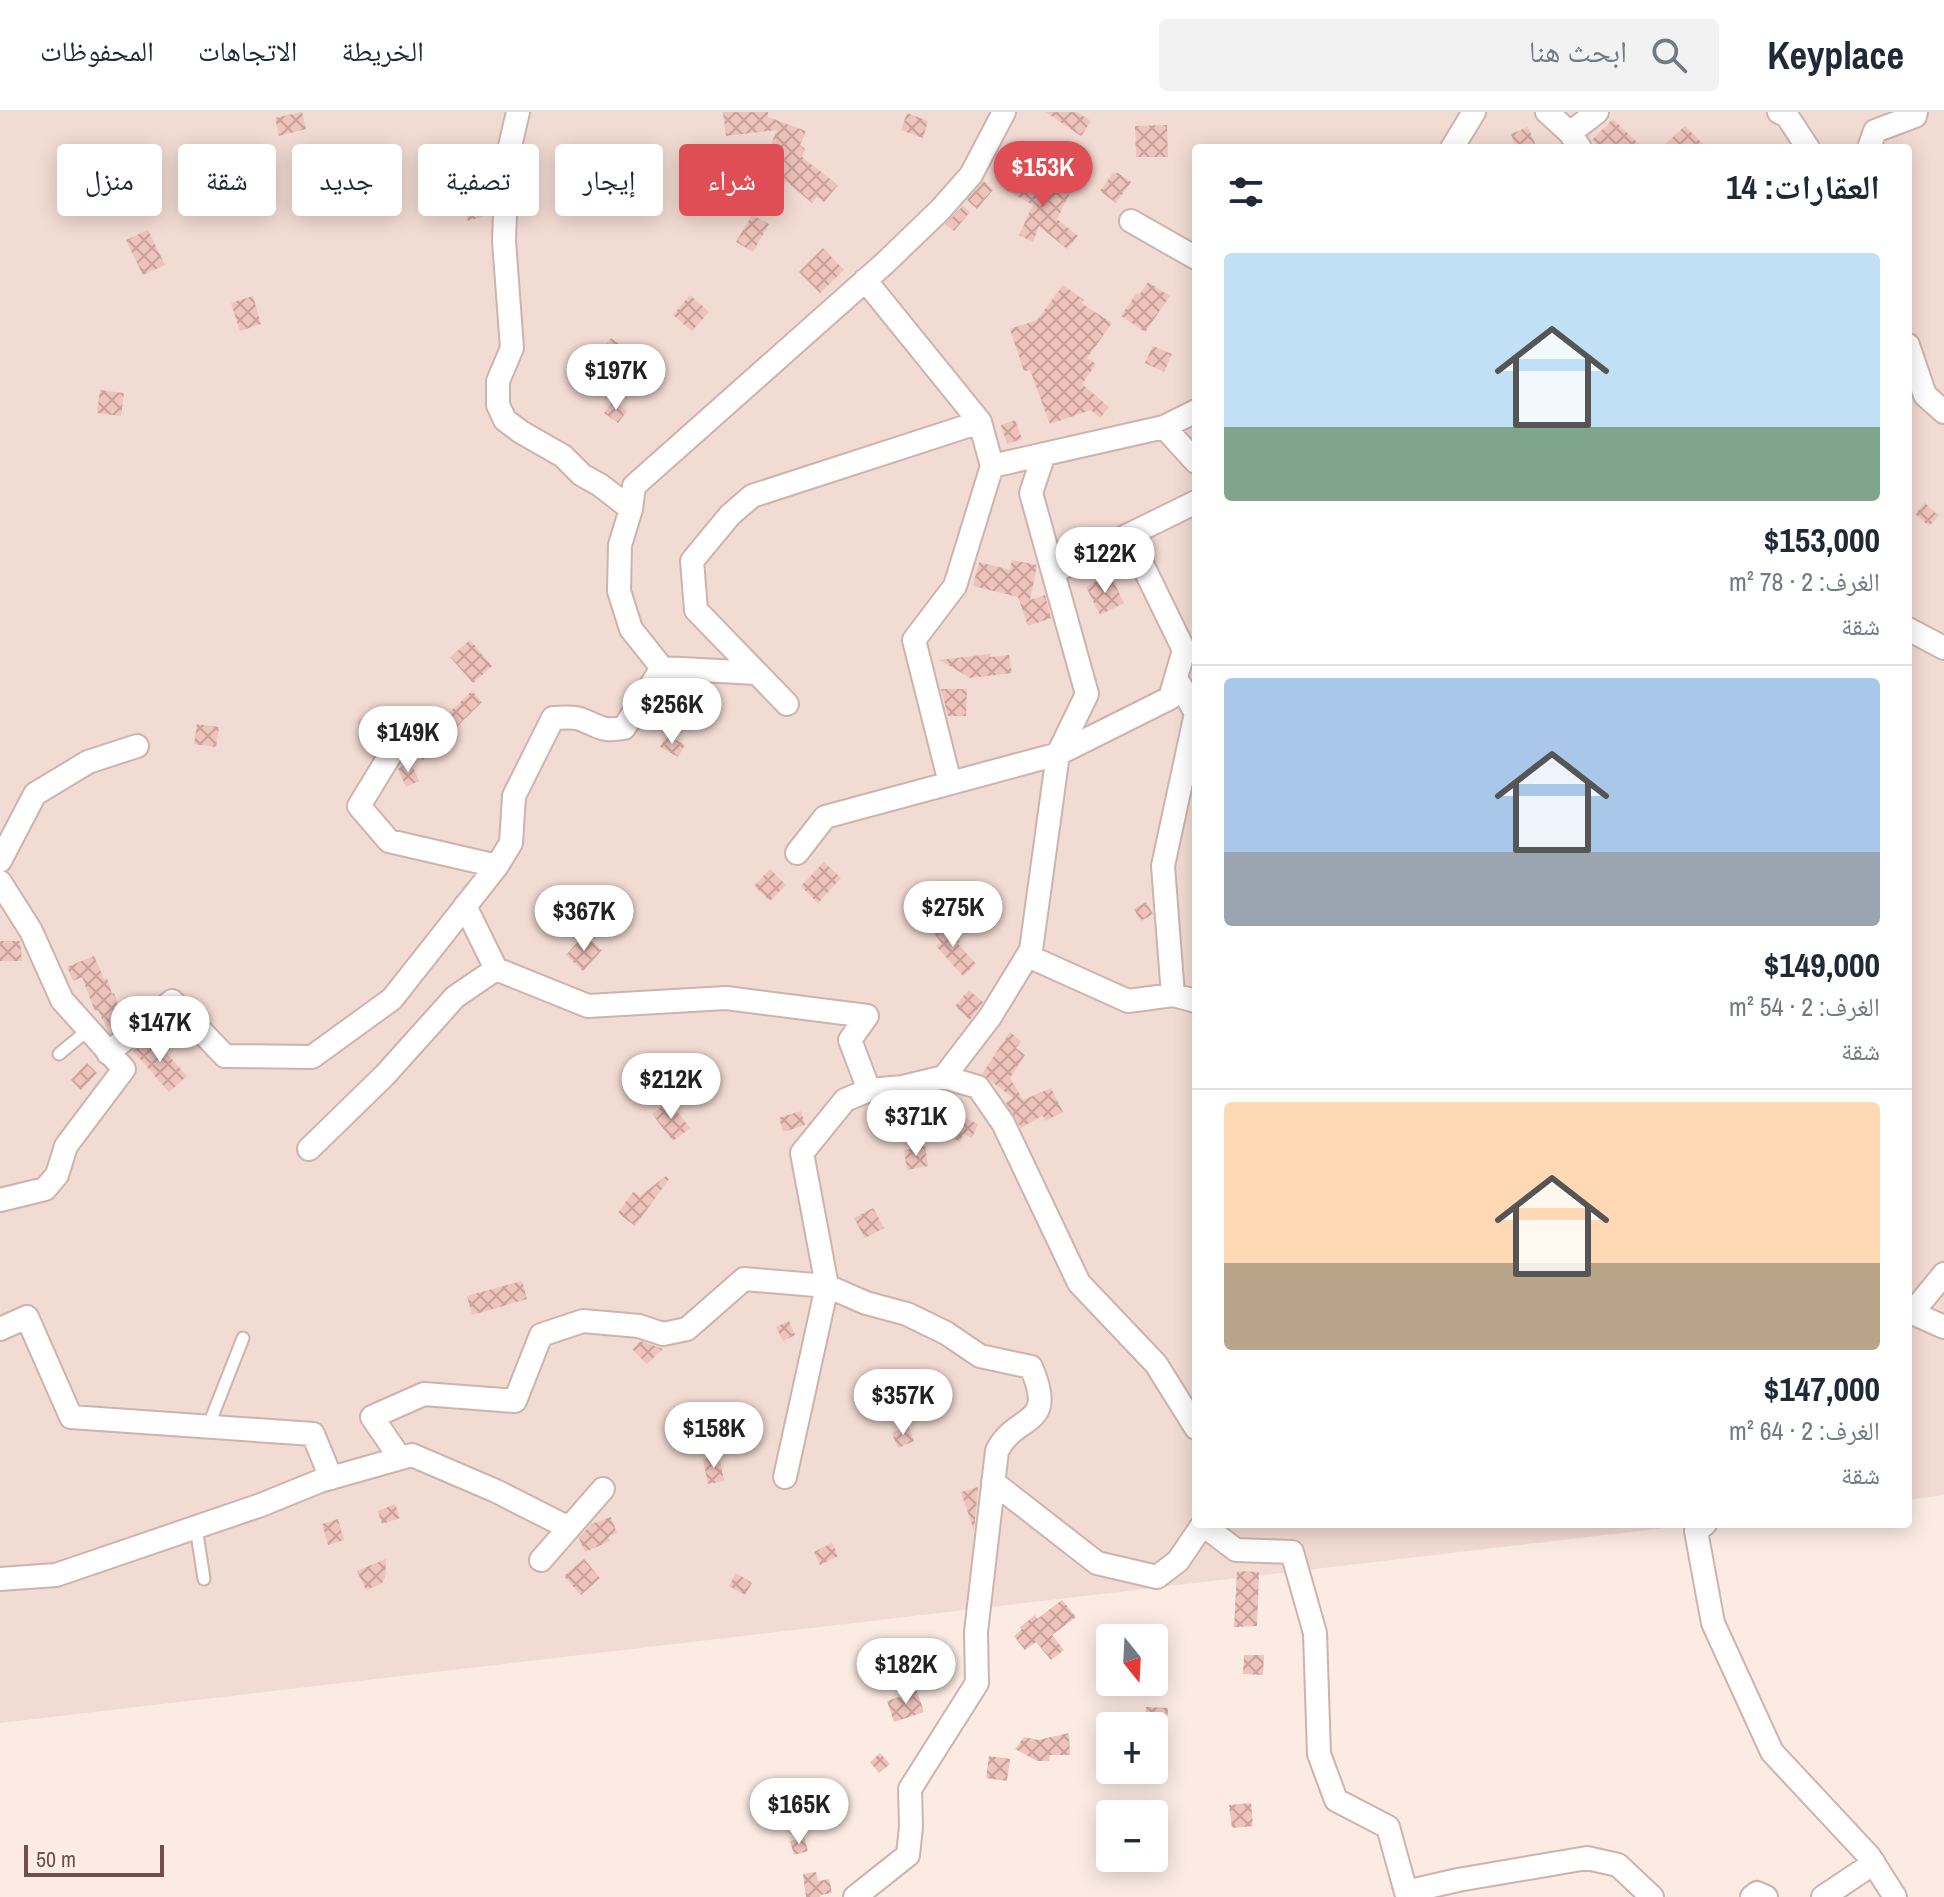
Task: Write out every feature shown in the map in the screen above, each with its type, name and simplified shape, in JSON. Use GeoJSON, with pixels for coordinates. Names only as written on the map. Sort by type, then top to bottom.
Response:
{"type":"FeatureCollection","features":[{"type":"Feature","properties":{"kind":"street"},"geometry":{"type":"LineString","coordinates":[[518,112],[507,159],[504,241],[512,348],[498,381],[498,405],[505,420],[563,456],[582,475],[631,509]]}},
{"type":"Feature","properties":{"kind":"street"},"geometry":{"type":"LineString","coordinates":[[757,673],[662,668],[631,629],[619,591],[620,545],[634,486],[940,210],[971,175],[1004,112]]}},
{"type":"Feature","properties":{"kind":"street"},"geometry":{"type":"LineString","coordinates":[[1454,144],[1474,112]]}},
{"type":"Feature","properties":{"kind":"street"},"geometry":{"type":"LineString","coordinates":[[1547,112],[1575,140],[1597,112]]}},
{"type":"Feature","properties":{"kind":"street"},"geometry":{"type":"LineString","coordinates":[[1779,112],[1787,116],[1805,144]]}},
{"type":"Feature","properties":{"kind":"street"},"geometry":{"type":"LineString","coordinates":[[1870,144],[1875,131],[1915,116],[1916,112]]}},
{"type":"Feature","properties":{"kind":"street"},"geometry":{"type":"LineString","coordinates":[[1131,221],[1192,256]]}},
{"type":"Feature","properties":{"kind":"street"},"geometry":{"type":"LineString","coordinates":[[865,280],[980,422],[992,466],[955,586],[914,640],[950,783]]}},
{"type":"Feature","properties":{"kind":"street"},"geometry":{"type":"LineString","coordinates":[[1912,372],[1916,399],[1944,412]]}},
{"type":"Feature","properties":{"kind":"street"},"geometry":{"type":"LineString","coordinates":[[992,466],[1164,427],[1192,413]]}},
{"type":"Feature","properties":{"kind":"street"},"geometry":{"type":"LineString","coordinates":[[787,704],[696,610],[692,561],[730,515],[752,496],[980,422]]}},
{"type":"Feature","properties":{"kind":"street"},"geometry":{"type":"LineString","coordinates":[[1164,427],[1192,458]]}},
{"type":"Feature","properties":{"kind":"street"},"geometry":{"type":"LineString","coordinates":[[944,1077],[990,1017],[1031,950],[1058,754],[1087,694],[1031,493],[1044,454]]}},
{"type":"Feature","properties":{"kind":"street"},"geometry":{"type":"LineString","coordinates":[[1053,572],[1192,504]]}},
{"type":"Feature","properties":{"kind":"street"},"geometry":{"type":"LineString","coordinates":[[797,853],[825,817],[1058,754],[1170,698],[1184,650],[1128,535]]}},
{"type":"Feature","properties":{"kind":"street"},"geometry":{"type":"LineString","coordinates":[[1912,631],[1944,648]]}},
{"type":"Feature","properties":{"kind":"street"},"geometry":{"type":"LineString","coordinates":[[108,1053],[172,1001],[225,1056],[312,1057],[392,999],[497,866],[511,843],[514,796],[553,718],[578,718],[594,727],[611,730],[624,728],[662,668]]}},
{"type":"Feature","properties":{"kind":"street"},"geometry":{"type":"LineString","coordinates":[[1176,678],[1192,706]]}},
{"type":"Feature","properties":{"kind":"street"},"geometry":{"type":"LineString","coordinates":[[409,724],[359,806],[389,841],[497,866]]}},
{"type":"Feature","properties":{"kind":"street"},"geometry":{"type":"LineString","coordinates":[[1173,995],[1163,866],[1192,732]]}},
{"type":"Feature","properties":{"kind":"street"},"geometry":{"type":"LineString","coordinates":[[0,861],[35,794],[88,762],[137,746]]}},
{"type":"Feature","properties":{"kind":"street"},"geometry":{"type":"LineString","coordinates":[[0,882],[31,931],[62,1000],[124,1069],[66,1146],[57,1175],[45,1189],[0,1200]]}},
{"type":"Feature","properties":{"kind":"street"},"geometry":{"type":"LineString","coordinates":[[465,906],[496,969],[588,1006],[726,998],[867,1016],[850,1040],[869,1090]]}},
{"type":"Feature","properties":{"kind":"street"},"geometry":{"type":"LineString","coordinates":[[1028,956],[1128,1001],[1173,995],[1192,1000]]}},
{"type":"Feature","properties":{"kind":"street"},"geometry":{"type":"LineString","coordinates":[[309,1149],[385,1075],[455,997],[496,969]]}},
{"type":"Feature","properties":{"kind":"street"},"geometry":{"type":"LineString","coordinates":[[785,1477],[827,1286],[802,1153],[845,1100],[869,1090],[903,1087],[944,1077],[978,1087],[1003,1123],[1079,1283],[1156,1364],[1192,1422]]}},
{"type":"Feature","properties":{"kind":"street"},"geometry":{"type":"LineString","coordinates":[[1912,1310],[1944,1274]]}},
{"type":"Feature","properties":{"kind":"street"},"geometry":{"type":"LineString","coordinates":[[400,1458],[372,1417],[424,1394],[515,1401],[541,1335],[583,1321],[639,1326],[663,1334],[687,1329],[744,1279],[827,1286],[866,1303],[907,1314],[946,1333],[980,1356],[1031,1367],[1040,1395],[1039,1407],[1034,1417],[1003,1440],[997,1451],[976,1632],[977,1683],[910,1789],[908,1855],[855,1897]]}},
{"type":"Feature","properties":{"kind":"street"},"geometry":{"type":"LineString","coordinates":[[1912,1313],[1944,1327]]}},
{"type":"Feature","properties":{"kind":"street"},"geometry":{"type":"LineString","coordinates":[[0,1329],[27,1317],[71,1417],[313,1434],[331,1478]]}},
{"type":"Feature","properties":{"kind":"street"},"geometry":{"type":"LineString","coordinates":[[0,1579],[56,1575],[331,1478],[412,1455],[496,1491],[569,1528]]}},
{"type":"Feature","properties":{"kind":"street"},"geometry":{"type":"LineString","coordinates":[[993,1482],[1097,1563],[1157,1577],[1178,1561],[1200,1528]]}},
{"type":"Feature","properties":{"kind":"street"},"geometry":{"type":"LineString","coordinates":[[541,1560],[603,1489]]}},
{"type":"Feature","properties":{"kind":"street"},"geometry":{"type":"LineString","coordinates":[[1208,1528],[1236,1550],[1292,1552],[1315,1633],[1319,1754],[1336,1800],[1388,1827],[1406,1892],[1587,1858],[1618,1865],[1652,1897]]}},
{"type":"Feature","properties":{"kind":"street"},"geometry":{"type":"LineString","coordinates":[[1700,1528],[1696,1531],[1713,1623],[1772,1752],[1874,1863],[1895,1897]]}},
{"type":"Feature","properties":{"kind":"street"},"geometry":{"type":"LineString","coordinates":[[1823,1897],[1874,1863]]}},
{"type":"Feature","properties":{"kind":"street"},"geometry":{"type":"LineString","coordinates":[[1752,1897],[1757,1893],[1766,1897]]}},
{"type":"Feature","properties":{"kind":"lane"},"geometry":{"type":"LineString","coordinates":[[59,1054],[88,1030]]}},
{"type":"Feature","properties":{"kind":"lane"},"geometry":{"type":"LineString","coordinates":[[208,1427],[243,1338]]}},
{"type":"Feature","properties":{"kind":"lane"},"geometry":{"type":"LineString","coordinates":[[196,1526],[204,1579]]}},
{"type":"Feature","properties":{"kind":"shaded area"},"geometry":{"type":"Polygon","coordinates":[[[0,112],[1944,112],[1944,1495],[1912,1499],[1912,144],[1192,144],[1192,1528],[1665,1528],[0,1723],[0,112]]]}},
{"type":"Feature","properties":{"kind":"building"},"geometry":{"type":"Polygon","coordinates":[[[302,112],[306,129],[279,136],[275,118],[302,112]]]}},
{"type":"Feature","properties":{"kind":"building"},"geometry":{"type":"Polygon","coordinates":[[[723,112],[768,112],[768,117],[806,131],[800,145],[805,149],[802,157],[838,185],[824,202],[817,197],[812,203],[786,181],[784,186],[784,144],[771,144],[777,130],[726,136],[723,112]]]}},
{"type":"Feature","properties":{"kind":"building"},"geometry":{"type":"Polygon","coordinates":[[[1046,112],[1077,112],[1091,121],[1081,136],[1046,112]]]}},
{"type":"Feature","properties":{"kind":"building"},"geometry":{"type":"Polygon","coordinates":[[[907,113],[928,121],[923,138],[901,130],[907,113]]]}},
{"type":"Feature","properties":{"kind":"building"},"geometry":{"type":"Polygon","coordinates":[[[1613,119],[1639,144],[1596,144],[1592,140],[1613,119]]]}},
{"type":"Feature","properties":{"kind":"building"},"geometry":{"type":"Polygon","coordinates":[[[1167,125],[1168,157],[1136,157],[1135,126],[1167,125]]]}},
{"type":"Feature","properties":{"kind":"building"},"geometry":{"type":"Polygon","coordinates":[[[1685,126],[1703,144],[1665,144],[1685,126]]]}},
{"type":"Feature","properties":{"kind":"building"},"geometry":{"type":"Polygon","coordinates":[[[1528,127],[1535,144],[1515,144],[1511,134],[1528,127]]]}},
{"type":"Feature","properties":{"kind":"building"},"geometry":{"type":"Polygon","coordinates":[[[1015,173],[1041,186],[1044,180],[1070,193],[1057,219],[1078,236],[1067,249],[1039,226],[1033,242],[1019,235],[1033,205],[1006,190],[1015,173]]]}},
{"type":"Feature","properties":{"kind":"building"},"geometry":{"type":"Polygon","coordinates":[[[1113,173],[1131,182],[1116,203],[1100,191],[1113,173]]]}},
{"type":"Feature","properties":{"kind":"building"},"geometry":{"type":"Polygon","coordinates":[[[984,181],[993,190],[977,209],[967,200],[984,181]]]}},
{"type":"Feature","properties":{"kind":"building"},"geometry":{"type":"Polygon","coordinates":[[[963,206],[970,212],[954,231],[945,224],[963,206]]]}},
{"type":"Feature","properties":{"kind":"building"},"geometry":{"type":"Polygon","coordinates":[[[466,216],[484,216],[468,221],[466,216]]]}},
{"type":"Feature","properties":{"kind":"building"},"geometry":{"type":"Polygon","coordinates":[[[751,216],[769,224],[753,252],[736,242],[751,216]]]}},
{"type":"Feature","properties":{"kind":"building"},"geometry":{"type":"Polygon","coordinates":[[[148,230],[165,265],[143,275],[126,240],[148,230]]]}},
{"type":"Feature","properties":{"kind":"building"},"geometry":{"type":"Polygon","coordinates":[[[823,248],[844,270],[820,293],[799,272],[823,248]]]}},
{"type":"Feature","properties":{"kind":"building"},"geometry":{"type":"Polygon","coordinates":[[[1148,282],[1170,296],[1145,332],[1121,316],[1148,282]]]}},
{"type":"Feature","properties":{"kind":"building"},"geometry":{"type":"Polygon","coordinates":[[[1063,285],[1084,300],[1081,303],[1112,323],[1087,358],[1096,364],[1082,384],[1109,407],[1100,418],[1091,410],[1050,424],[1030,370],[1024,371],[1010,329],[1037,320],[1063,285]]]}},
{"type":"Feature","properties":{"kind":"building"},"geometry":{"type":"Polygon","coordinates":[[[690,295],[709,312],[692,331],[673,315],[690,295]]]}},
{"type":"Feature","properties":{"kind":"building"},"geometry":{"type":"Polygon","coordinates":[[[253,296],[261,324],[240,331],[231,303],[253,296]]]}},
{"type":"Feature","properties":{"kind":"building"},"geometry":{"type":"Polygon","coordinates":[[[611,338],[634,355],[620,373],[597,355],[611,338]]]}},
{"type":"Feature","properties":{"kind":"building"},"geometry":{"type":"Polygon","coordinates":[[[1153,346],[1172,354],[1164,372],[1145,363],[1153,346]]]}},
{"type":"Feature","properties":{"kind":"building"},"geometry":{"type":"Polygon","coordinates":[[[100,390],[124,393],[121,416],[97,413],[100,390]]]}},
{"type":"Feature","properties":{"kind":"building"},"geometry":{"type":"Polygon","coordinates":[[[613,401],[627,411],[618,423],[604,413],[613,401]]]}},
{"type":"Feature","properties":{"kind":"building"},"geometry":{"type":"Polygon","coordinates":[[[1015,420],[1022,439],[1007,444],[1001,425],[1015,420]]]}},
{"type":"Feature","properties":{"kind":"building"},"geometry":{"type":"Polygon","coordinates":[[[1925,503],[1939,516],[1929,526],[1915,514],[1925,503]]]}},
{"type":"Feature","properties":{"kind":"building"},"geometry":{"type":"Polygon","coordinates":[[[1012,560],[1037,565],[1030,600],[1045,595],[1051,618],[1028,626],[1018,597],[973,586],[979,562],[1010,570],[1012,560]]]}},
{"type":"Feature","properties":{"kind":"building"},"geometry":{"type":"Polygon","coordinates":[[[1110,574],[1124,603],[1100,615],[1086,587],[1110,574]]]}},
{"type":"Feature","properties":{"kind":"building"},"geometry":{"type":"Polygon","coordinates":[[[470,640],[492,666],[473,683],[450,657],[470,640]]]}},
{"type":"Feature","properties":{"kind":"building"},"geometry":{"type":"Polygon","coordinates":[[[990,654],[990,657],[1009,655],[1012,673],[970,678],[940,660],[990,654]]]}},
{"type":"Feature","properties":{"kind":"building"},"geometry":{"type":"Polygon","coordinates":[[[941,689],[967,689],[966,716],[948,716],[941,689]]]}},
{"type":"Feature","properties":{"kind":"building"},"geometry":{"type":"Polygon","coordinates":[[[472,691],[482,702],[423,760],[412,748],[472,691]]]}},
{"type":"Feature","properties":{"kind":"building"},"geometry":{"type":"Polygon","coordinates":[[[372,710],[384,726],[369,738],[357,722],[372,710]]]}},
{"type":"Feature","properties":{"kind":"building"},"geometry":{"type":"Polygon","coordinates":[[[197,724],[219,727],[216,747],[194,744],[197,724]]]}},
{"type":"Feature","properties":{"kind":"building"},"geometry":{"type":"Polygon","coordinates":[[[667,735],[685,745],[678,757],[660,747],[667,735]]]}},
{"type":"Feature","properties":{"kind":"building"},"geometry":{"type":"Polygon","coordinates":[[[410,761],[419,781],[406,787],[398,769],[410,761]]]}},
{"type":"Feature","properties":{"kind":"building"},"geometry":{"type":"Polygon","coordinates":[[[824,862],[841,878],[818,903],[801,886],[824,862]]]}},
{"type":"Feature","properties":{"kind":"building"},"geometry":{"type":"Polygon","coordinates":[[[770,869],[786,885],[770,901],[754,886],[770,869]]]}},
{"type":"Feature","properties":{"kind":"building"},"geometry":{"type":"Polygon","coordinates":[[[1146,902],[1153,914],[1141,921],[1134,909],[1146,902]]]}},
{"type":"Feature","properties":{"kind":"building"},"geometry":{"type":"Polygon","coordinates":[[[947,921],[960,941],[957,943],[976,964],[963,976],[936,946],[941,943],[932,930],[947,921]]]}},
{"type":"Feature","properties":{"kind":"building"},"geometry":{"type":"Polygon","coordinates":[[[584,935],[602,950],[583,971],[566,955],[584,935]]]}},
{"type":"Feature","properties":{"kind":"building"},"geometry":{"type":"Polygon","coordinates":[[[0,941],[20,941],[22,961],[0,961],[0,941]]]}},
{"type":"Feature","properties":{"kind":"building"},"geometry":{"type":"Polygon","coordinates":[[[94,956],[127,1019],[106,1027],[98,1010],[95,1011],[82,977],[73,981],[67,967],[94,956]]]}},
{"type":"Feature","properties":{"kind":"building"},"geometry":{"type":"Polygon","coordinates":[[[969,990],[983,1002],[970,1020],[955,1006],[969,990]]]}},
{"type":"Feature","properties":{"kind":"building"},"geometry":{"type":"Polygon","coordinates":[[[1010,1032],[1021,1041],[1016,1048],[1025,1055],[1010,1078],[1023,1100],[1051,1088],[1063,1112],[1045,1121],[1043,1115],[1021,1128],[1006,1103],[1013,1098],[982,1074],[1010,1032]]]}},
{"type":"Feature","properties":{"kind":"building"},"geometry":{"type":"Polygon","coordinates":[[[151,1036],[187,1076],[169,1092],[133,1051],[151,1036]]]}},
{"type":"Feature","properties":{"kind":"building"},"geometry":{"type":"Polygon","coordinates":[[[87,1063],[97,1073],[81,1090],[71,1080],[87,1063]]]}},
{"type":"Feature","properties":{"kind":"building"},"geometry":{"type":"Polygon","coordinates":[[[669,1101],[690,1128],[673,1141],[652,1114],[669,1101]]]}},
{"type":"Feature","properties":{"kind":"building"},"geometry":{"type":"Polygon","coordinates":[[[801,1111],[805,1125],[783,1132],[779,1118],[801,1111]]]}},
{"type":"Feature","properties":{"kind":"building"},"geometry":{"type":"Polygon","coordinates":[[[956,1114],[978,1124],[972,1138],[963,1134],[960,1142],[947,1136],[956,1114]]]}},
{"type":"Feature","properties":{"kind":"building"},"geometry":{"type":"Polygon","coordinates":[[[925,1146],[928,1166],[907,1170],[904,1150],[925,1146]]]}},
{"type":"Feature","properties":{"kind":"building"},"geometry":{"type":"Polygon","coordinates":[[[666,1176],[669,1179],[635,1226],[618,1213],[633,1192],[640,1196],[666,1176]]]}},
{"type":"Feature","properties":{"kind":"building"},"geometry":{"type":"Polygon","coordinates":[[[873,1208],[884,1228],[865,1238],[854,1218],[873,1208]]]}},
{"type":"Feature","properties":{"kind":"building"},"geometry":{"type":"Polygon","coordinates":[[[522,1281],[527,1299],[472,1315],[467,1296],[522,1281]]]}},
{"type":"Feature","properties":{"kind":"building"},"geometry":{"type":"Polygon","coordinates":[[[789,1321],[795,1335],[783,1341],[776,1327],[789,1321]]]}},
{"type":"Feature","properties":{"kind":"building"},"geometry":{"type":"Polygon","coordinates":[[[641,1341],[663,1349],[647,1364],[632,1349],[641,1341]]]}},
{"type":"Feature","properties":{"kind":"building"},"geometry":{"type":"Polygon","coordinates":[[[908,1426],[914,1441],[898,1448],[892,1433],[908,1426]]]}},
{"type":"Feature","properties":{"kind":"building"},"geometry":{"type":"Polygon","coordinates":[[[719,1456],[724,1481],[708,1484],[703,1459],[719,1456]]]}},
{"type":"Feature","properties":{"kind":"building"},"geometry":{"type":"Polygon","coordinates":[[[978,1487],[977,1499],[974,1531],[961,1492],[978,1487]]]}},
{"type":"Feature","properties":{"kind":"building"},"geometry":{"type":"Polygon","coordinates":[[[395,1504],[400,1518],[382,1524],[378,1511],[395,1504]]]}},
{"type":"Feature","properties":{"kind":"building"},"geometry":{"type":"Polygon","coordinates":[[[611,1517],[617,1533],[608,1537],[610,1541],[585,1552],[579,1538],[591,1524],[611,1517]]]}},
{"type":"Feature","properties":{"kind":"building"},"geometry":{"type":"Polygon","coordinates":[[[338,1519],[344,1540],[328,1545],[322,1524],[338,1519]]]}},
{"type":"Feature","properties":{"kind":"building"},"geometry":{"type":"Polygon","coordinates":[[[832,1543],[838,1556],[820,1565],[814,1552],[832,1543]]]}},
{"type":"Feature","properties":{"kind":"building"},"geometry":{"type":"Polygon","coordinates":[[[386,1559],[385,1578],[381,1584],[366,1590],[357,1571],[386,1559]]]}},
{"type":"Feature","properties":{"kind":"building"},"geometry":{"type":"Polygon","coordinates":[[[584,1559],[600,1578],[581,1595],[564,1576],[584,1559]]]}},
{"type":"Feature","properties":{"kind":"building"},"geometry":{"type":"Polygon","coordinates":[[[1237,1571],[1259,1572],[1257,1626],[1234,1627],[1237,1571]]]}},
{"type":"Feature","properties":{"kind":"building"},"geometry":{"type":"Polygon","coordinates":[[[736,1573],[752,1583],[745,1595],[729,1586],[736,1573]]]}},
{"type":"Feature","properties":{"kind":"building"},"geometry":{"type":"Polygon","coordinates":[[[1062,1600],[1076,1617],[1052,1635],[1064,1650],[1051,1660],[1036,1642],[1025,1650],[1014,1636],[1022,1629],[1020,1627],[1035,1615],[1037,1619],[1062,1600]]]}},
{"type":"Feature","properties":{"kind":"building"},"geometry":{"type":"Polygon","coordinates":[[[911,1639],[926,1648],[916,1662],[902,1653],[911,1639]]]}},
{"type":"Feature","properties":{"kind":"building"},"geometry":{"type":"Polygon","coordinates":[[[1244,1655],[1264,1655],[1263,1675],[1243,1674],[1244,1655]]]}},
{"type":"Feature","properties":{"kind":"building"},"geometry":{"type":"Polygon","coordinates":[[[917,1691],[924,1712],[894,1722],[887,1701],[917,1691]]]}},
{"type":"Feature","properties":{"kind":"building"},"geometry":{"type":"Polygon","coordinates":[[[1146,1707],[1168,1708],[1168,1712],[1146,1712],[1146,1707]]]}},
{"type":"Feature","properties":{"kind":"building"},"geometry":{"type":"Polygon","coordinates":[[[1069,1733],[1070,1755],[1050,1755],[1049,1761],[1037,1761],[1015,1749],[1024,1737],[1038,1740],[1069,1733]]]}},
{"type":"Feature","properties":{"kind":"building"},"geometry":{"type":"Polygon","coordinates":[[[880,1753],[890,1764],[879,1773],[870,1762],[880,1753]]]}},
{"type":"Feature","properties":{"kind":"building"},"geometry":{"type":"Polygon","coordinates":[[[989,1756],[1010,1759],[1007,1781],[986,1778],[989,1756]]]}},
{"type":"Feature","properties":{"kind":"building"},"geometry":{"type":"Polygon","coordinates":[[[1251,1803],[1253,1826],[1232,1828],[1229,1805],[1251,1803]]]}},
{"type":"Feature","properties":{"kind":"building"},"geometry":{"type":"Polygon","coordinates":[[[804,1837],[808,1851],[794,1855],[790,1841],[804,1837]]]}},
{"type":"Feature","properties":{"kind":"building"},"geometry":{"type":"Polygon","coordinates":[[[816,1872],[818,1881],[829,1879],[832,1893],[806,1897],[803,1874],[816,1872]]]}}]}
